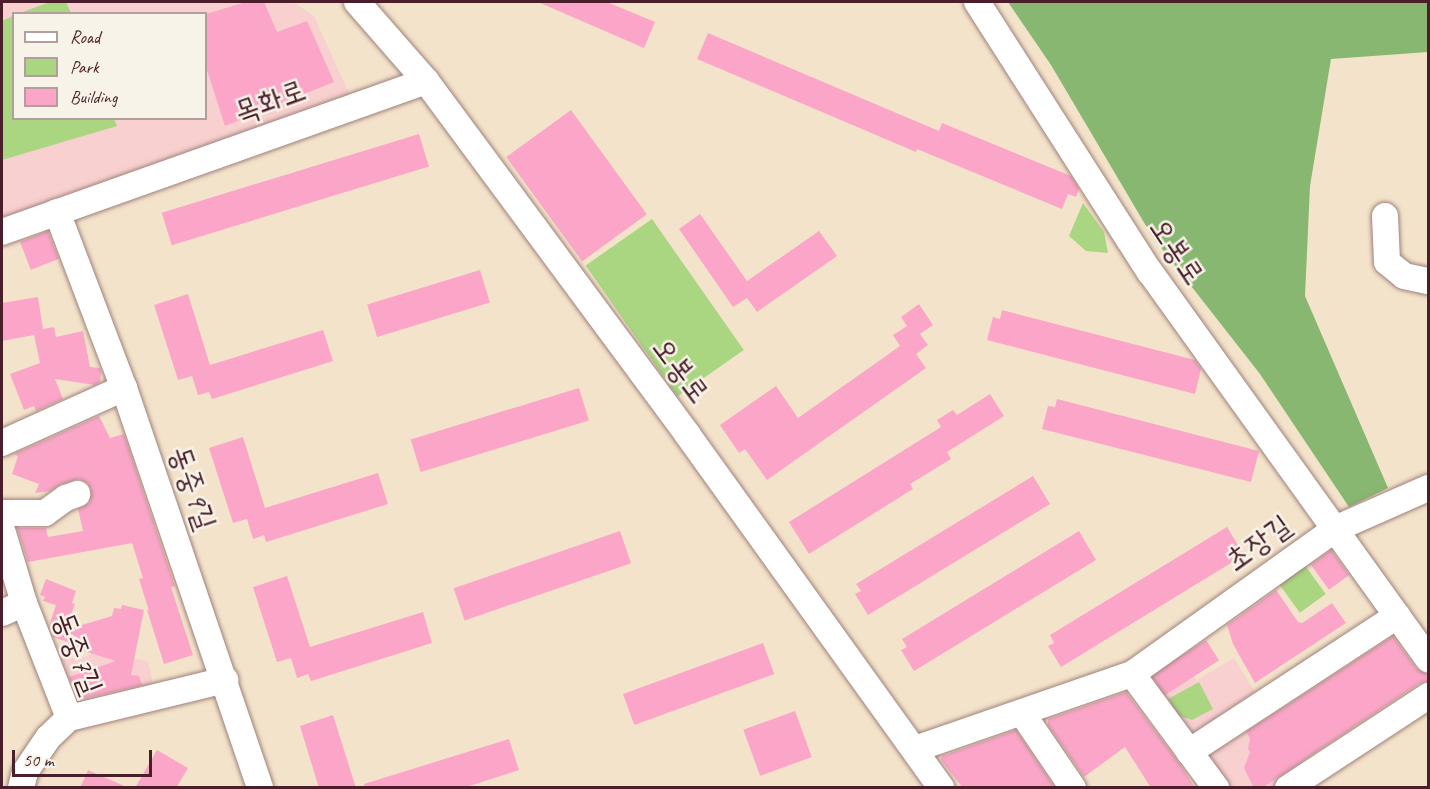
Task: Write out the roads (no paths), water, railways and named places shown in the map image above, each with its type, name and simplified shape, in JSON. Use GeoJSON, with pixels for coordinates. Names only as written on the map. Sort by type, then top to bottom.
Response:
{"type":"FeatureCollection","features":[{"type":"Feature","properties":{"kind":"street","name":"오봉로"},"geometry":{"type":"LineString","coordinates":[[357,2],[426,81],[687,434],[941,788]]}},
{"type":"Feature","properties":{"kind":"street","name":"오봉로"},"geometry":{"type":"LineString","coordinates":[[977,2],[1150,272],[1335,529]]}},
{"type":"Feature","properties":{"kind":"street","name":"목화로"},"geometry":{"type":"LineString","coordinates":[[2,232],[426,81]]}},
{"type":"Feature","properties":{"kind":"street","name":"동중9길"},"geometry":{"type":"LineString","coordinates":[[57,212],[124,388],[260,788]]}},
{"type":"Feature","properties":{"kind":"street"},"geometry":{"type":"LineString","coordinates":[[1385,216],[1387,262],[1404,276],[1428,281]]}},
{"type":"Feature","properties":{"kind":"street"},"geometry":{"type":"LineString","coordinates":[[2,443],[124,388]]}},
{"type":"Feature","properties":{"kind":"street"},"geometry":{"type":"LineString","coordinates":[[1335,529],[1428,488]]}},
{"type":"Feature","properties":{"kind":"street"},"geometry":{"type":"LineString","coordinates":[[2,513],[45,513],[66,498],[77,494]]}},
{"type":"Feature","properties":{"kind":"street","name":"초장길"},"geometry":{"type":"LineString","coordinates":[[915,749],[1132,674],[1335,529],[1428,659]]}},
{"type":"Feature","properties":{"kind":"street","name":"동중7길"},"geometry":{"type":"LineString","coordinates":[[2,530],[13,608],[69,718],[48,738],[26,772],[21,788]]}},
{"type":"Feature","properties":{"kind":"street"},"geometry":{"type":"LineString","coordinates":[[1190,752],[1397,615]]}},
{"type":"Feature","properties":{"kind":"street"},"geometry":{"type":"LineString","coordinates":[[1132,674],[1216,788]]}},
{"type":"Feature","properties":{"kind":"street"},"geometry":{"type":"LineString","coordinates":[[69,718],[225,680]]}},
{"type":"Feature","properties":{"kind":"street"},"geometry":{"type":"LineString","coordinates":[[1288,788],[1428,696]]}},
{"type":"Feature","properties":{"kind":"street"},"geometry":{"type":"LineString","coordinates":[[1022,713],[1073,788]]}}]}
